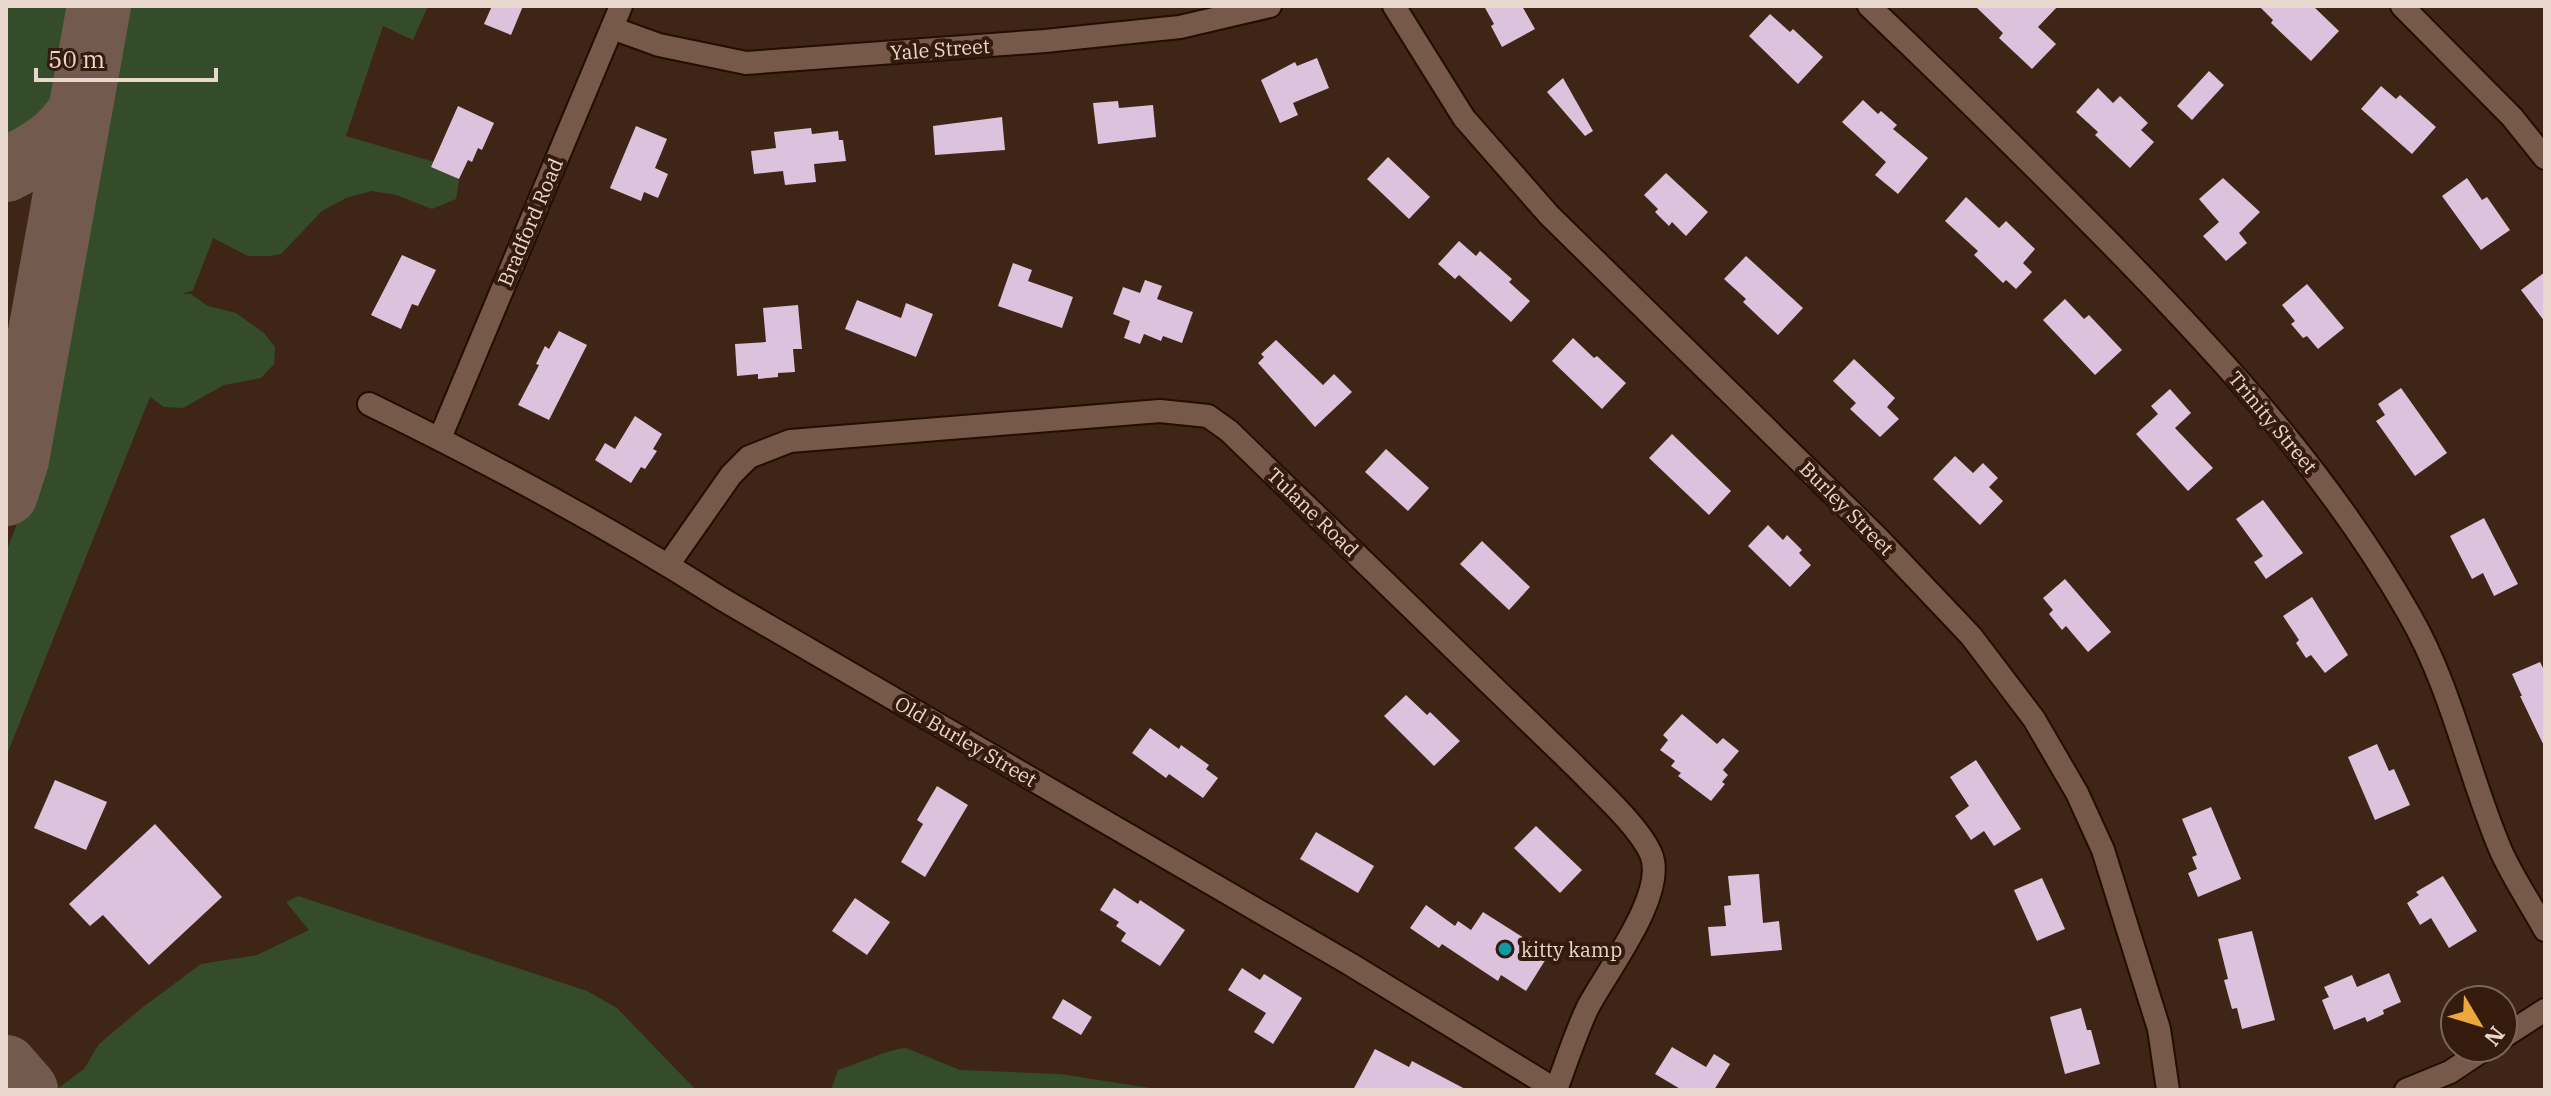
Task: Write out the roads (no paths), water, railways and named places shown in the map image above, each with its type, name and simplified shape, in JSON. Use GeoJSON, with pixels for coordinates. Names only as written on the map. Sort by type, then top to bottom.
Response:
{"type":"FeatureCollection","features":[{"type":"Feature","properties":{"kind":"street","name":"Bradford Road"},"geometry":{"type":"LineString","coordinates":[[440,438],[621,6]]}},
{"type":"Feature","properties":{"kind":"street","name":"Yale Street"},"geometry":{"type":"LineString","coordinates":[[612,28],[659,45],[746,63],[1045,41],[1180,27],[1270,6]]}},
{"type":"Feature","properties":{"kind":"street","name":"Burley Street"},"geometry":{"type":"LineString","coordinates":[[1394,6],[1464,118],[1549,215],[1878,538],[1971,636],[2034,719],[2077,793],[2103,850],[2159,1029],[2168,1090]]}},
{"type":"Feature","properties":{"kind":"street","name":"Trinity Street"},"geometry":{"type":"LineString","coordinates":[[1869,6],[2179,313],[2270,415],[2335,497],[2411,616],[2447,700],[2502,852],[2545,930]]}},
{"type":"Feature","properties":{"kind":"street"},"geometry":{"type":"LineString","coordinates":[[2402,6],[2512,117],[2545,158]]}},
{"type":"Feature","properties":{"kind":"street","name":"Old Burley Street"},"geometry":{"type":"LineString","coordinates":[[369,404],[495,466],[668,565],[1350,964],[1556,1090]]}},
{"type":"Feature","properties":{"kind":"street","name":"Tulane Road"},"geometry":{"type":"LineString","coordinates":[[668,565],[731,475],[749,457],[790,441],[1160,411],[1208,416],[1229,431],[1575,766],[1617,810],[1652,856],[1654,881],[1645,910],[1587,1011],[1556,1090]]}},
{"type":"Feature","properties":{"kind":"street"},"geometry":{"type":"LineString","coordinates":[[2519,1027],[2545,1010]]}},
{"type":"Feature","properties":{"kind":"street"},"geometry":{"type":"LineString","coordinates":[[2406,1090],[2462,1064]]}},
{"type":"Feature","properties":{"kind":"place","name":"kitty kamp"},"geometry":{"type":"Point","coordinates":[1505,949]}}]}
